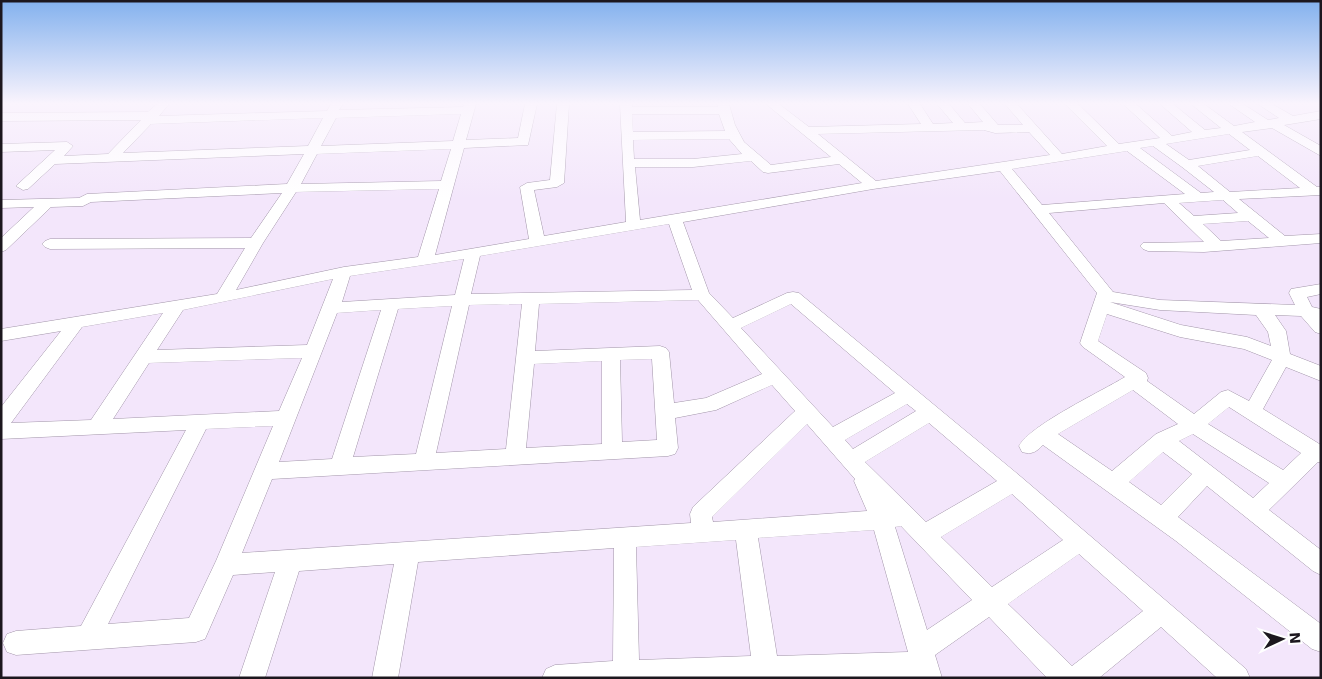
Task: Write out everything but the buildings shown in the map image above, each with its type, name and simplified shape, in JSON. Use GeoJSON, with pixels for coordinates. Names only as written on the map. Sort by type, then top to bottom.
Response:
{"type":"FeatureCollection","features":[{"type":"Feature","properties":{"kind":"street"},"geometry":{"type":"LineString","coordinates":[[112,157],[133,136]]}},
{"type":"Feature","properties":{"kind":"street"},"geometry":{"type":"LineString","coordinates":[[223,298],[255,243],[292,188],[319,136]]}},
{"type":"Feature","properties":{"kind":"street"},"geometry":{"type":"LineString","coordinates":[[425,261],[461,136]]}},
{"type":"Feature","properties":{"kind":"street"},"geometry":{"type":"LineString","coordinates":[[53,160],[458,146],[524,142],[525,136]]}},
{"type":"Feature","properties":{"kind":"street"},"geometry":{"type":"LineString","coordinates":[[537,241],[527,186],[557,183],[561,136]]}},
{"type":"Feature","properties":{"kind":"street"},"geometry":{"type":"LineString","coordinates":[[632,224],[627,136],[660,136]]}},
{"type":"Feature","properties":{"kind":"street"},"geometry":{"type":"LineString","coordinates":[[733,136],[748,154],[755,157],[768,169],[841,160]]}},
{"type":"Feature","properties":{"kind":"street"},"geometry":{"type":"LineString","coordinates":[[811,136],[874,184]]}},
{"type":"Feature","properties":{"kind":"street"},"geometry":{"type":"LineString","coordinates":[[1040,136],[1059,158]]}},
{"type":"Feature","properties":{"kind":"street"},"geometry":{"type":"LineString","coordinates":[[1109,136],[1124,148],[1199,198]]}},
{"type":"Feature","properties":{"kind":"street"},"geometry":{"type":"LineString","coordinates":[[1158,136],[1187,164],[1282,241]]}},
{"type":"Feature","properties":{"kind":"street"},"geometry":{"type":"LineString","coordinates":[[1,335],[223,298],[344,272],[425,261],[632,224],[874,184],[1059,158],[1198,136]]}},
{"type":"Feature","properties":{"kind":"street"},"geometry":{"type":"LineString","coordinates":[[1237,136],[1317,191]]}},
{"type":"Feature","properties":{"kind":"street"},"geometry":{"type":"LineString","coordinates":[[1291,136],[1321,152]]}},
{"type":"Feature","properties":{"kind":"street"},"geometry":{"type":"LineString","coordinates":[[1,148],[67,146],[23,186]]}},
{"type":"Feature","properties":{"kind":"street"},"geometry":{"type":"LineString","coordinates":[[1187,164],[1260,152]]}},
{"type":"Feature","properties":{"kind":"street"},"geometry":{"type":"LineString","coordinates":[[628,163],[693,163],[755,157]]}},
{"type":"Feature","properties":{"kind":"street"},"geometry":{"type":"LineString","coordinates":[[1003,166],[1106,292],[1101,301],[1089,343],[1139,378],[1035,440],[1113,482],[1262,591],[1321,640]]}},
{"type":"Feature","properties":{"kind":"street"},"geometry":{"type":"LineString","coordinates":[[1,204],[83,202],[87,198],[292,188],[446,185]]}},
{"type":"Feature","properties":{"kind":"street"},"geometry":{"type":"LineString","coordinates":[[1039,210],[1166,199],[1317,191]]}},
{"type":"Feature","properties":{"kind":"street"},"geometry":{"type":"LineString","coordinates":[[1166,199],[1217,246]]}},
{"type":"Feature","properties":{"kind":"street"},"geometry":{"type":"LineString","coordinates":[[1,247],[46,203]]}},
{"type":"Feature","properties":{"kind":"street"},"geometry":{"type":"LineString","coordinates":[[1190,221],[1253,216]]}},
{"type":"Feature","properties":{"kind":"street"},"geometry":{"type":"LineString","coordinates":[[674,218],[702,295],[856,466],[1065,678]]}},
{"type":"Feature","properties":{"kind":"street"},"geometry":{"type":"LineString","coordinates":[[1148,246],[1217,246],[1321,238]]}},
{"type":"Feature","properties":{"kind":"street"},"geometry":{"type":"LineString","coordinates":[[50,244],[255,243]]}},
{"type":"Feature","properties":{"kind":"street"},"geometry":{"type":"LineString","coordinates":[[424,462],[473,252]]}},
{"type":"Feature","properties":{"kind":"street"},"geometry":{"type":"LineString","coordinates":[[16,643],[196,630],[226,565],[263,471],[332,308],[344,272]]}},
{"type":"Feature","properties":{"kind":"street"},"geometry":{"type":"LineString","coordinates":[[1321,289],[1297,293],[1313,313],[1321,328]]}},
{"type":"Feature","properties":{"kind":"street"},"geometry":{"type":"LineString","coordinates":[[332,308],[462,300],[702,295]]}},
{"type":"Feature","properties":{"kind":"street"},"geometry":{"type":"LineString","coordinates":[[730,326],[793,297],[1013,482],[1237,678]]}},
{"type":"Feature","properties":{"kind":"street"},"geometry":{"type":"LineString","coordinates":[[515,457],[531,300]]}},
{"type":"Feature","properties":{"kind":"street"},"geometry":{"type":"LineString","coordinates":[[1101,301],[1313,313]]}},
{"type":"Feature","properties":{"kind":"street"},"geometry":{"type":"LineString","coordinates":[[1101,301],[1180,331],[1247,343],[1321,374]]}},
{"type":"Feature","properties":{"kind":"street"},"geometry":{"type":"LineString","coordinates":[[340,467],[391,304]]}},
{"type":"Feature","properties":{"kind":"street"},"geometry":{"type":"LineString","coordinates":[[97,427],[177,306]]}},
{"type":"Feature","properties":{"kind":"street"},"geometry":{"type":"LineString","coordinates":[[1252,412],[1282,358],[1277,331],[1261,309]]}},
{"type":"Feature","properties":{"kind":"street"},"geometry":{"type":"LineString","coordinates":[[1,421],[78,322]]}},
{"type":"Feature","properties":{"kind":"street"},"geometry":{"type":"LineString","coordinates":[[143,357],[313,352]]}},
{"type":"Feature","properties":{"kind":"street"},"geometry":{"type":"LineString","coordinates":[[263,471],[668,448],[660,352],[525,358]]}},
{"type":"Feature","properties":{"kind":"street"},"geometry":{"type":"LineString","coordinates":[[611,354],[612,451]]}},
{"type":"Feature","properties":{"kind":"street"},"geometry":{"type":"LineString","coordinates":[[665,412],[709,405],[775,376]]}},
{"type":"Feature","properties":{"kind":"street"},"geometry":{"type":"LineString","coordinates":[[1134,381],[1194,425],[1284,482]]}},
{"type":"Feature","properties":{"kind":"street"},"geometry":{"type":"LineString","coordinates":[[830,438],[909,394]]}},
{"type":"Feature","properties":{"kind":"street"},"geometry":{"type":"LineString","coordinates":[[1113,482],[1163,440],[1194,425],[1228,397],[1318,453],[1254,511]]}},
{"type":"Feature","properties":{"kind":"street"},"geometry":{"type":"LineString","coordinates":[[703,533],[701,514],[807,412]]}},
{"type":"Feature","properties":{"kind":"street"},"geometry":{"type":"LineString","coordinates":[[856,466],[931,412]]}},
{"type":"Feature","properties":{"kind":"street"},"geometry":{"type":"LineString","coordinates":[[1,431],[285,418]]}},
{"type":"Feature","properties":{"kind":"street"},"geometry":{"type":"LineString","coordinates":[[88,638],[200,422]]}},
{"type":"Feature","properties":{"kind":"street"},"geometry":{"type":"LineString","coordinates":[[1163,440],[1321,564]]}},
{"type":"Feature","properties":{"kind":"street"},"geometry":{"type":"LineString","coordinates":[[856,466],[882,520],[924,664]]}},
{"type":"Feature","properties":{"kind":"street"},"geometry":{"type":"LineString","coordinates":[[1163,518],[1206,474]]}},
{"type":"Feature","properties":{"kind":"street"},"geometry":{"type":"LineString","coordinates":[[924,535],[1013,482]]}},
{"type":"Feature","properties":{"kind":"street"},"geometry":{"type":"LineString","coordinates":[[226,565],[746,530],[882,520],[905,516]]}},
{"type":"Feature","properties":{"kind":"street"},"geometry":{"type":"LineString","coordinates":[[746,530],[766,669]]}},
{"type":"Feature","properties":{"kind":"street"},"geometry":{"type":"LineString","coordinates":[[626,538],[626,675]]}},
{"type":"Feature","properties":{"kind":"street"},"geometry":{"type":"LineString","coordinates":[[555,678],[924,664],[991,603],[1080,541]]}},
{"type":"Feature","properties":{"kind":"street"},"geometry":{"type":"LineString","coordinates":[[385,678],[408,553]]}},
{"type":"Feature","properties":{"kind":"street"},"geometry":{"type":"LineString","coordinates":[[252,678],[290,561]]}},
{"type":"Feature","properties":{"kind":"street"},"geometry":{"type":"LineString","coordinates":[[1078,678],[1161,612]]}}]}
